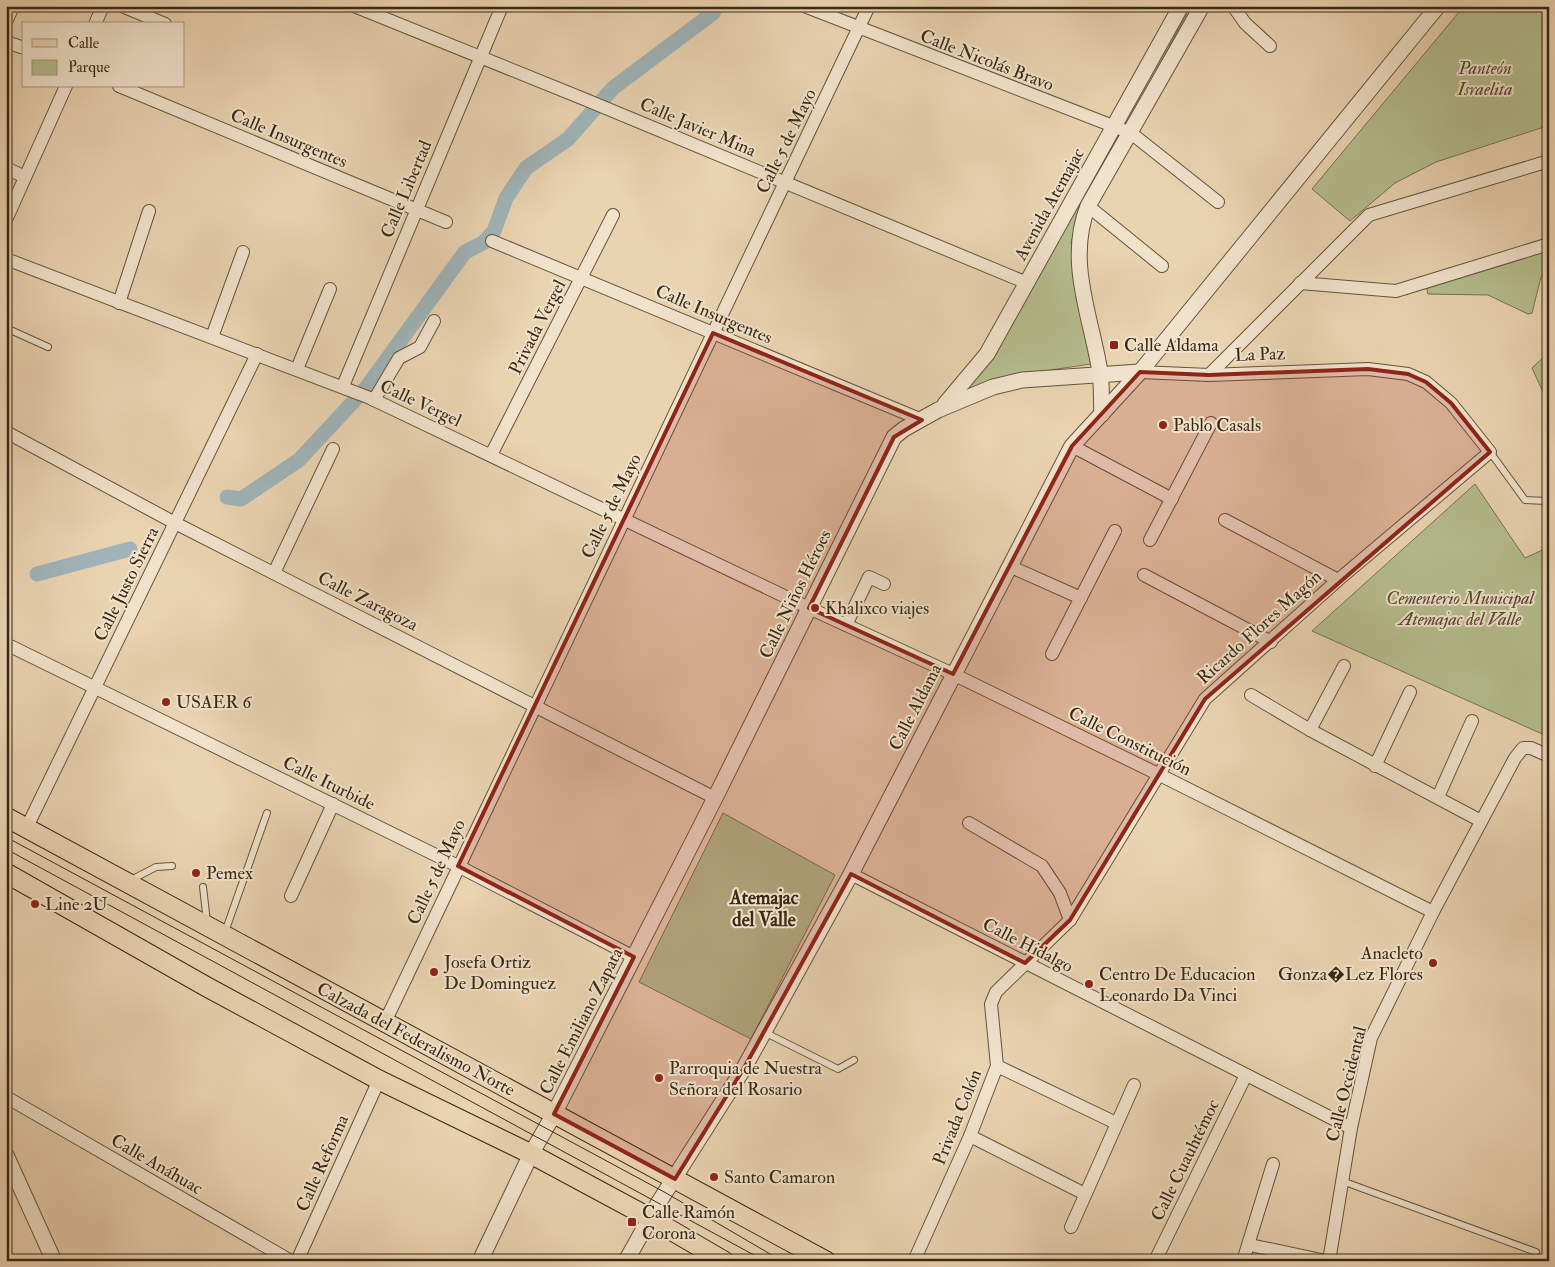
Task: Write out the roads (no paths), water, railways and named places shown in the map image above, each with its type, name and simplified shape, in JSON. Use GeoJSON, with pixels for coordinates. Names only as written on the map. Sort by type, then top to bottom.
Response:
{"type":"FeatureCollection","features":[{"type":"Feature","properties":{"kind":"main road","name":"Calzada del Federalismo Norte"},"geometry":{"type":"LineString","coordinates":[[6,818],[826,1261]]}},
{"type":"Feature","properties":{"kind":"main road"},"geometry":{"type":"LineString","coordinates":[[6,873],[207,987],[379,1080],[531,1154],[650,1218],[724,1261]]}},
{"type":"Feature","properties":{"kind":"street"},"geometry":{"type":"LineString","coordinates":[[6,22],[12,6]]}},
{"type":"Feature","properties":{"kind":"street"},"geometry":{"type":"LineString","coordinates":[[96,22],[103,6]]}},
{"type":"Feature","properties":{"kind":"street"},"geometry":{"type":"LineString","coordinates":[[122,6],[160,22]]}},
{"type":"Feature","properties":{"kind":"street","name":"Calle Javier Mina"},"geometry":{"type":"LineString","coordinates":[[354,6],[605,107],[1027,283]]}},
{"type":"Feature","properties":{"kind":"street","name":"Calle Libertad"},"geometry":{"type":"LineString","coordinates":[[346,387],[502,6]]}},
{"type":"Feature","properties":{"kind":"street","name":"Calle Nicolás Bravo"},"geometry":{"type":"LineString","coordinates":[[804,6],[858,29],[1131,133],[1218,202]]}},
{"type":"Feature","properties":{"kind":"street","name":"Calle 5 de Mayo"},"geometry":{"type":"LineString","coordinates":[[386,1022],[458,866],[870,6]]}},
{"type":"Feature","properties":{"kind":"street","name":"Avenida Atemajac"},"geometry":{"type":"LineString","coordinates":[[938,410],[987,354],[1181,6]]}},
{"type":"Feature","properties":{"kind":"street","name":"Avenida Atemajac"},"geometry":{"type":"LineString","coordinates":[[1102,414],[1100,373],[1078,259],[1080,232],[1088,206],[1202,6]]}},
{"type":"Feature","properties":{"kind":"street"},"geometry":{"type":"LineString","coordinates":[[1233,6],[1244,23],[1270,46]]}},
{"type":"Feature","properties":{"kind":"street","name":"Calle Aldama"},"geometry":{"type":"LineString","coordinates":[[650,1218],[744,1068],[851,874],[1072,446],[1140,372],[1438,6]]}},
{"type":"Feature","properties":{"kind":"street"},"geometry":{"type":"LineString","coordinates":[[6,42],[22,47]]}},
{"type":"Feature","properties":{"kind":"street"},"geometry":{"type":"LineString","coordinates":[[6,220],[65,88]]}},
{"type":"Feature","properties":{"kind":"street","name":"Calle Insurgentes"},"geometry":{"type":"LineString","coordinates":[[124,88],[446,222]]}},
{"type":"Feature","properties":{"kind":"street"},"geometry":{"type":"LineString","coordinates":[[1209,375],[1369,214],[1549,162]]}},
{"type":"Feature","properties":{"kind":"street"},"geometry":{"type":"LineString","coordinates":[[6,168],[25,177]]}},
{"type":"Feature","properties":{"kind":"street"},"geometry":{"type":"LineString","coordinates":[[1088,206],[1162,266]]}},
{"type":"Feature","properties":{"kind":"street"},"geometry":{"type":"LineString","coordinates":[[119,303],[149,211]]}},
{"type":"Feature","properties":{"kind":"street","name":"Privada Vergel"},"geometry":{"type":"LineString","coordinates":[[491,454],[613,215]]}},
{"type":"Feature","properties":{"kind":"street","name":"Calle Insurgentes"},"geometry":{"type":"LineString","coordinates":[[492,241],[922,420]]}},
{"type":"Feature","properties":{"kind":"street"},"geometry":{"type":"LineString","coordinates":[[1300,284],[1396,290],[1549,244]]}},
{"type":"Feature","properties":{"kind":"street"},"geometry":{"type":"LineString","coordinates":[[212,337],[243,252]]}},
{"type":"Feature","properties":{"kind":"street","name":"Calle Vergel"},"geometry":{"type":"LineString","coordinates":[[6,259],[346,387],[491,454],[809,608]]}},
{"type":"Feature","properties":{"kind":"street"},"geometry":{"type":"LineString","coordinates":[[298,369],[330,289]]}},
{"type":"Feature","properties":{"kind":"street"},"geometry":{"type":"LineString","coordinates":[[372,399],[399,358],[420,347],[434,322]]}},
{"type":"Feature","properties":{"kind":"street","name":"Calle Justo Sierra"},"geometry":{"type":"LineString","coordinates":[[26,829],[257,354]]}},
{"type":"Feature","properties":{"kind":"street","name":"La Paz"},"geometry":{"type":"LineString","coordinates":[[922,420],[938,410],[993,386],[1022,380],[1100,373],[1140,372],[1209,375],[1368,368],[1408,374],[1426,382],[1451,403],[1490,452]]}},
{"type":"Feature","properties":{"kind":"street","name":"Calle Niños Héroes"},"geometry":{"type":"LineString","coordinates":[[715,798],[894,437],[922,420]]}},
{"type":"Feature","properties":{"kind":"street"},"geometry":{"type":"LineString","coordinates":[[1150,540],[1211,423]]}},
{"type":"Feature","properties":{"kind":"street","name":"Calle Zaragoza"},"geometry":{"type":"LineString","coordinates":[[6,432],[175,523],[715,798]]}},
{"type":"Feature","properties":{"kind":"street"},"geometry":{"type":"LineString","coordinates":[[1072,446],[1172,499]]}},
{"type":"Feature","properties":{"kind":"street"},"geometry":{"type":"LineString","coordinates":[[274,573],[333,449]]}},
{"type":"Feature","properties":{"kind":"street","name":"Ricardo Flores Magón"},"geometry":{"type":"LineString","coordinates":[[1025,963],[1070,920],[1160,775],[1205,698],[1271,642],[1338,580],[1490,452]]}},
{"type":"Feature","properties":{"kind":"street"},"geometry":{"type":"LineString","coordinates":[[1225,520],[1338,580]]}},
{"type":"Feature","properties":{"kind":"street"},"geometry":{"type":"LineString","coordinates":[[1052,654],[1115,531]]}},
{"type":"Feature","properties":{"kind":"street"},"geometry":{"type":"LineString","coordinates":[[1010,566],[1081,598]]}},
{"type":"Feature","properties":{"kind":"street"},"geometry":{"type":"LineString","coordinates":[[1144,575],[1271,642]]}},
{"type":"Feature","properties":{"kind":"street"},"geometry":{"type":"LineString","coordinates":[[846,625],[869,577],[884,584]]}},
{"type":"Feature","properties":{"kind":"street","name":"Calle Constitución"},"geometry":{"type":"LineString","coordinates":[[809,608],[953,674],[1433,912]]}},
{"type":"Feature","properties":{"kind":"street","name":"Calle Iturbide"},"geometry":{"type":"LineString","coordinates":[[6,644],[458,866],[634,957]]}},
{"type":"Feature","properties":{"kind":"street"},"geometry":{"type":"LineString","coordinates":[[1310,730],[1344,666]]}},
{"type":"Feature","properties":{"kind":"street"},"geometry":{"type":"LineString","coordinates":[[1375,766],[1410,692]]}},
{"type":"Feature","properties":{"kind":"street"},"geometry":{"type":"LineString","coordinates":[[1252,695],[1310,730],[1375,766],[1438,797],[1481,822]]}},
{"type":"Feature","properties":{"kind":"street"},"geometry":{"type":"LineString","coordinates":[[1438,797],[1472,721]]}},
{"type":"Feature","properties":{"kind":"street","name":"Calle Occidental"},"geometry":{"type":"LineString","coordinates":[[1328,1261],[1351,1128],[1371,1038],[1433,912],[1515,758],[1523,748],[1531,748],[1549,756]]}},
{"type":"Feature","properties":{"kind":"street","name":"Calle Emiliano Zapata"},"geometry":{"type":"LineString","coordinates":[[480,1261],[531,1154],[554,1114],[715,798]]}},
{"type":"Feature","properties":{"kind":"street"},"geometry":{"type":"LineString","coordinates":[[291,896],[333,804]]}},
{"type":"Feature","properties":{"kind":"street"},"geometry":{"type":"LineString","coordinates":[[968,823],[1042,866],[1060,893],[1070,920]]}},
{"type":"Feature","properties":{"kind":"street","name":"Calle Hidalgo"},"geometry":{"type":"LineString","coordinates":[[851,874],[1351,1128]]}},
{"type":"Feature","properties":{"kind":"street","name":"Privada Colón"},"geometry":{"type":"LineString","coordinates":[[914,1261],[970,1136],[997,1066],[990,1004],[996,992],[1025,963]]}},
{"type":"Feature","properties":{"kind":"street"},"geometry":{"type":"LineString","coordinates":[[997,1066],[1116,1123]]}},
{"type":"Feature","properties":{"kind":"street","name":"Calle Cuauhtémoc"},"geometry":{"type":"LineString","coordinates":[[1155,1261],[1246,1075]]}},
{"type":"Feature","properties":{"kind":"street","name":"Calle Reforma"},"geometry":{"type":"LineString","coordinates":[[297,1261],[379,1080]]}},
{"type":"Feature","properties":{"kind":"street"},"geometry":{"type":"LineString","coordinates":[[1070,1227],[1134,1085]]}},
{"type":"Feature","properties":{"kind":"street","name":"Calle Anáhuac"},"geometry":{"type":"LineString","coordinates":[[6,1097],[291,1261]]}},
{"type":"Feature","properties":{"kind":"street"},"geometry":{"type":"LineString","coordinates":[[970,1136],[1085,1194]]}},
{"type":"Feature","properties":{"kind":"street"},"geometry":{"type":"LineString","coordinates":[[6,1155],[54,1261]]}},
{"type":"Feature","properties":{"kind":"street"},"geometry":{"type":"LineString","coordinates":[[1243,1261],[1250,1245],[1274,1164]]}},
{"type":"Feature","properties":{"kind":"street"},"geometry":{"type":"LineString","coordinates":[[626,1261],[650,1218]]}},
{"type":"Feature","properties":{"kind":"street"},"geometry":{"type":"LineString","coordinates":[[1250,1245],[1328,1261]]}},
{"type":"Feature","properties":{"kind":"lane"},"geometry":{"type":"LineString","coordinates":[[6,328],[48,347]]}},
{"type":"Feature","properties":{"kind":"lane","name":"La Paz"},"geometry":{"type":"LineString","coordinates":[[1490,452],[1525,500],[1546,501],[1549,499]]}},
{"type":"Feature","properties":{"kind":"lane"},"geometry":{"type":"LineString","coordinates":[[216,930],[267,813]]}},
{"type":"Feature","properties":{"kind":"lane"},"geometry":{"type":"LineString","coordinates":[[126,882],[156,867],[172,866]]}},
{"type":"Feature","properties":{"kind":"lane"},"geometry":{"type":"LineString","coordinates":[[204,887],[216,930]]}},
{"type":"Feature","properties":{"kind":"lane"},"geometry":{"type":"LineString","coordinates":[[764,1032],[838,1069],[854,1060]]}},
{"type":"Feature","properties":{"kind":"lane"},"geometry":{"type":"LineString","coordinates":[[1342,1181],[1536,1252]]}},
{"type":"Feature","properties":{"kind":"waterway"},"geometry":{"type":"LineString","coordinates":[[227,497],[241,499],[299,460],[366,388],[465,252],[483,243],[494,231],[506,198],[526,168],[568,139],[613,88],[713,13],[716,6]]}},
{"type":"Feature","properties":{"kind":"waterway"},"geometry":{"type":"LineString","coordinates":[[37,574],[130,549]]}},
{"type":"Feature","properties":{"kind":"tram line"},"geometry":{"type":"LineString","coordinates":[[6,837],[666,1193],[782,1261]]}},
{"type":"Feature","properties":{"kind":"tram line"},"geometry":{"type":"LineString","coordinates":[[6,849],[765,1261]]}},
{"type":"Feature","properties":{"kind":"place","name":"Calle Aldama"},"geometry":{"type":"Point","coordinates":[1114,345]}},
{"type":"Feature","properties":{"kind":"place","name":"Pablo Casals"},"geometry":{"type":"Point","coordinates":[1163,425]}},
{"type":"Feature","properties":{"kind":"place","name":"Khalixco viajes"},"geometry":{"type":"Point","coordinates":[815,608]}},
{"type":"Feature","properties":{"kind":"place","name":"USAER 6"},"geometry":{"type":"Point","coordinates":[166,702]}},
{"type":"Feature","properties":{"kind":"place","name":"Pemex"},"geometry":{"type":"Point","coordinates":[196,873]}},
{"type":"Feature","properties":{"kind":"place","name":"Line 2U"},"geometry":{"type":"Point","coordinates":[35,904]}},
{"type":"Feature","properties":{"kind":"place","name":"Anacleto Gonza�Lez Flores"},"geometry":{"type":"Point","coordinates":[1433,963]}},
{"type":"Feature","properties":{"kind":"place","name":"Josefa Ortiz De Dominguez"},"geometry":{"type":"Point","coordinates":[434,972]}},
{"type":"Feature","properties":{"kind":"place","name":"Centro De Educacion Leonardo Da Vinci"},"geometry":{"type":"Point","coordinates":[1089,984]}},
{"type":"Feature","properties":{"kind":"place","name":"Parroquia de Nuestra Señora del Rosario"},"geometry":{"type":"Point","coordinates":[659,1078]}},
{"type":"Feature","properties":{"kind":"place","name":"Santo Camaron"},"geometry":{"type":"Point","coordinates":[714,1177]}},
{"type":"Feature","properties":{"kind":"place","name":"Calle Ramón Corona"},"geometry":{"type":"Point","coordinates":[632,1222]}},
{"type":"Feature","properties":{"kind":"district","name":"Atemajac del Valle"},"geometry":{"type":"Point","coordinates":[764,908]}},
{"type":"Feature","properties":{"kind":"park label","name":"Panteón Israelita"},"geometry":{"type":"Point","coordinates":[1485,78]}},
{"type":"Feature","properties":{"kind":"park label","name":"Cementerio Municipal Atemajac del Valle"},"geometry":{"type":"Point","coordinates":[1460,608]}}]}
